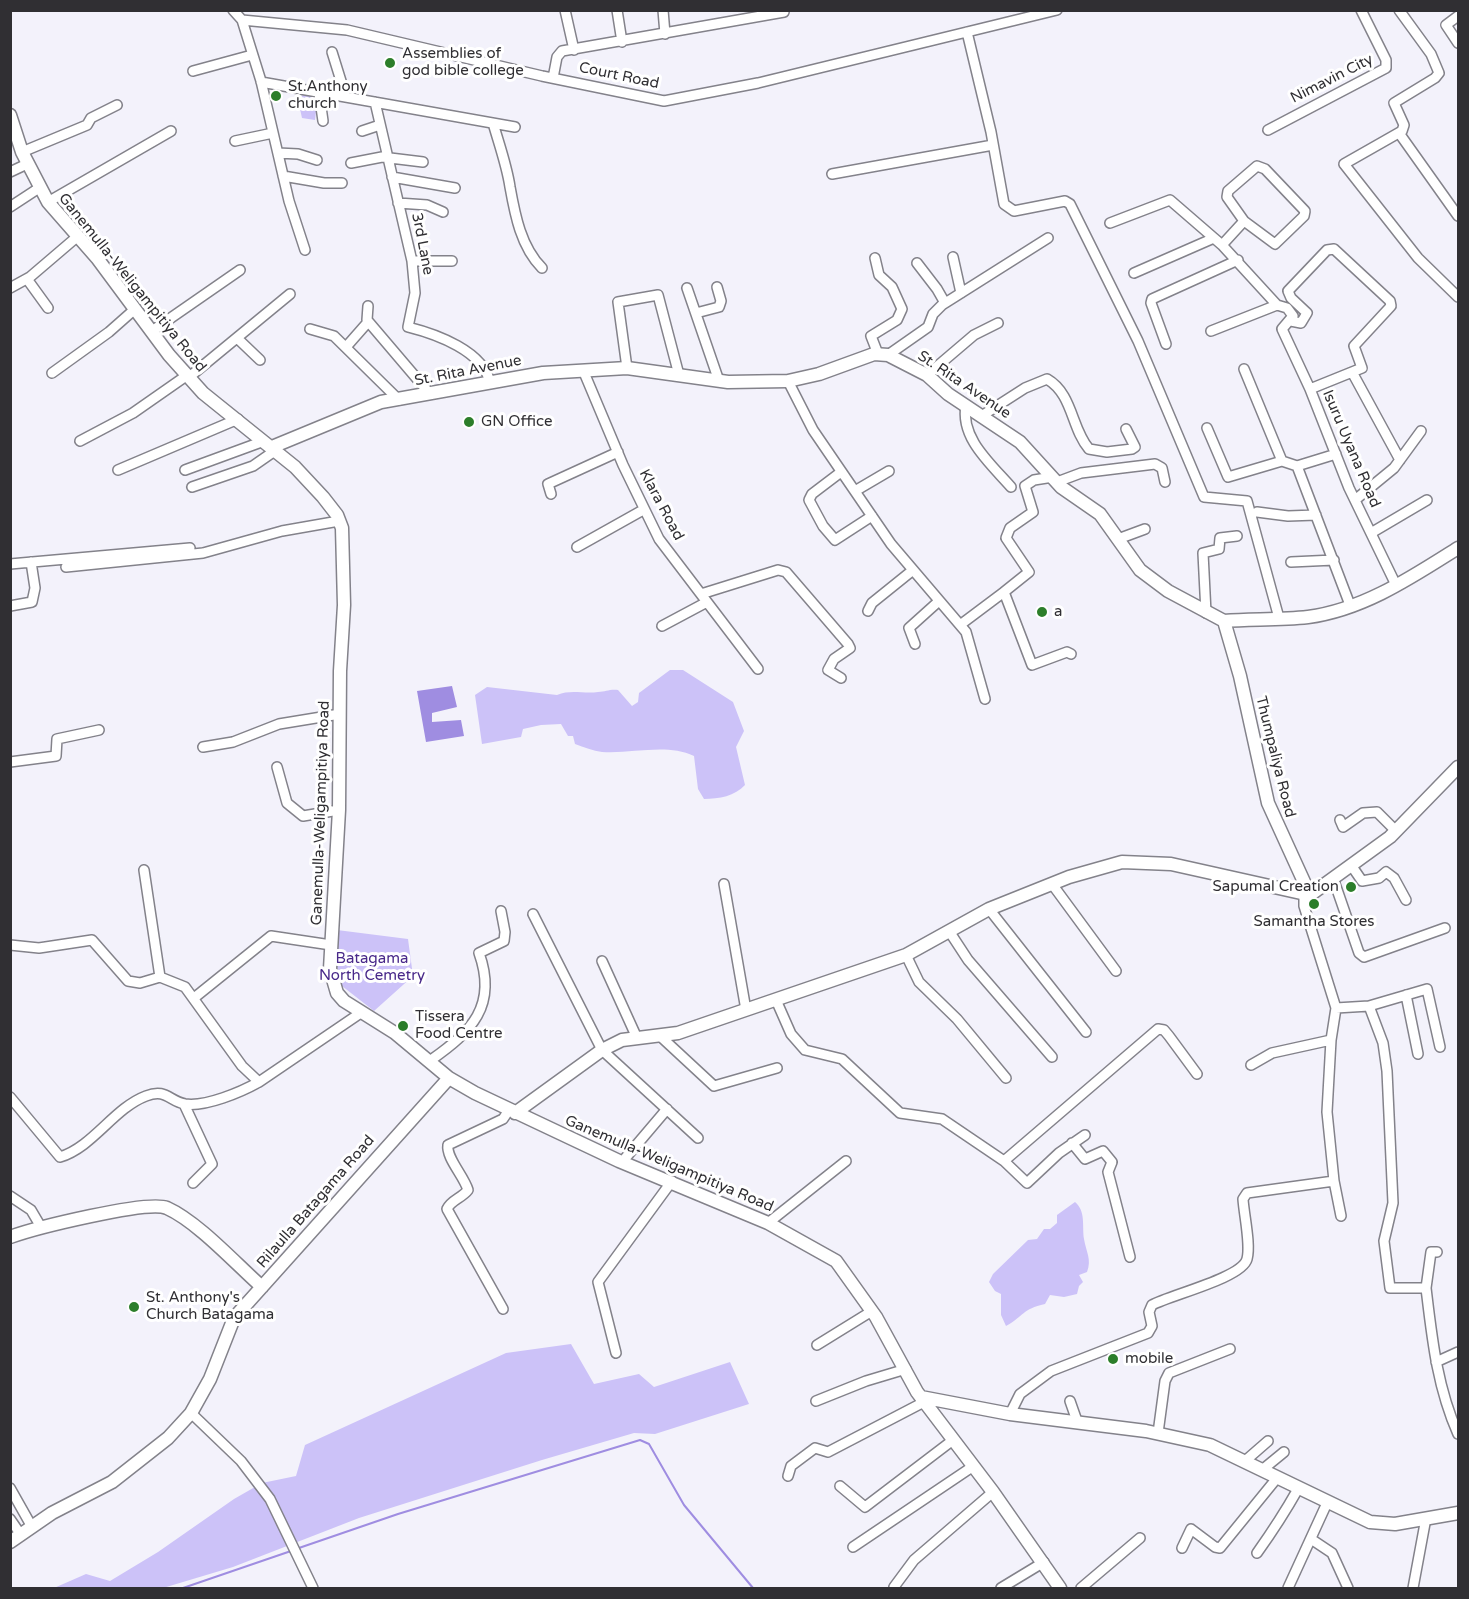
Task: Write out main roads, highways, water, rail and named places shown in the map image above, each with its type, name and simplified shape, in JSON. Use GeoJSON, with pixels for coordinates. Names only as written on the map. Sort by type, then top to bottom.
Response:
{"type":"FeatureCollection","features":[{"type":"Feature","properties":{"kind":"waterway"},"geometry":{"type":"LineString","coordinates":[[296,1549],[398,1514],[640,1440],[649,1444],[684,1505],[753,1588]]}},
{"type":"Feature","properties":{"kind":"waterway"},"geometry":{"type":"LineString","coordinates":[[183,1588],[291,1551]]}},
{"type":"Feature","properties":{"kind":"place","name":"Assemblies of god bible college"},"geometry":{"type":"Point","coordinates":[390,63]}},
{"type":"Feature","properties":{"kind":"place","name":"St.Anthony church"},"geometry":{"type":"Point","coordinates":[276,96]}},
{"type":"Feature","properties":{"kind":"place","name":"GN Office"},"geometry":{"type":"Point","coordinates":[469,422]}},
{"type":"Feature","properties":{"kind":"place","name":"a"},"geometry":{"type":"Point","coordinates":[1042,612]}},
{"type":"Feature","properties":{"kind":"place","name":"Sapumal Creation"},"geometry":{"type":"Point","coordinates":[1351,887]}},
{"type":"Feature","properties":{"kind":"place","name":"Samantha Stores"},"geometry":{"type":"Point","coordinates":[1314,904]}},
{"type":"Feature","properties":{"kind":"place","name":"Tissera Food Centre"},"geometry":{"type":"Point","coordinates":[403,1026]}},
{"type":"Feature","properties":{"kind":"place","name":"St. Anthony's Church Batagama"},"geometry":{"type":"Point","coordinates":[134,1307]}},
{"type":"Feature","properties":{"kind":"place","name":"mobile"},"geometry":{"type":"Point","coordinates":[1113,1359]}},
{"type":"Feature","properties":{"kind":"park label","name":"Batagama North Cemetry"},"geometry":{"type":"Point","coordinates":[372,968]}}]}
